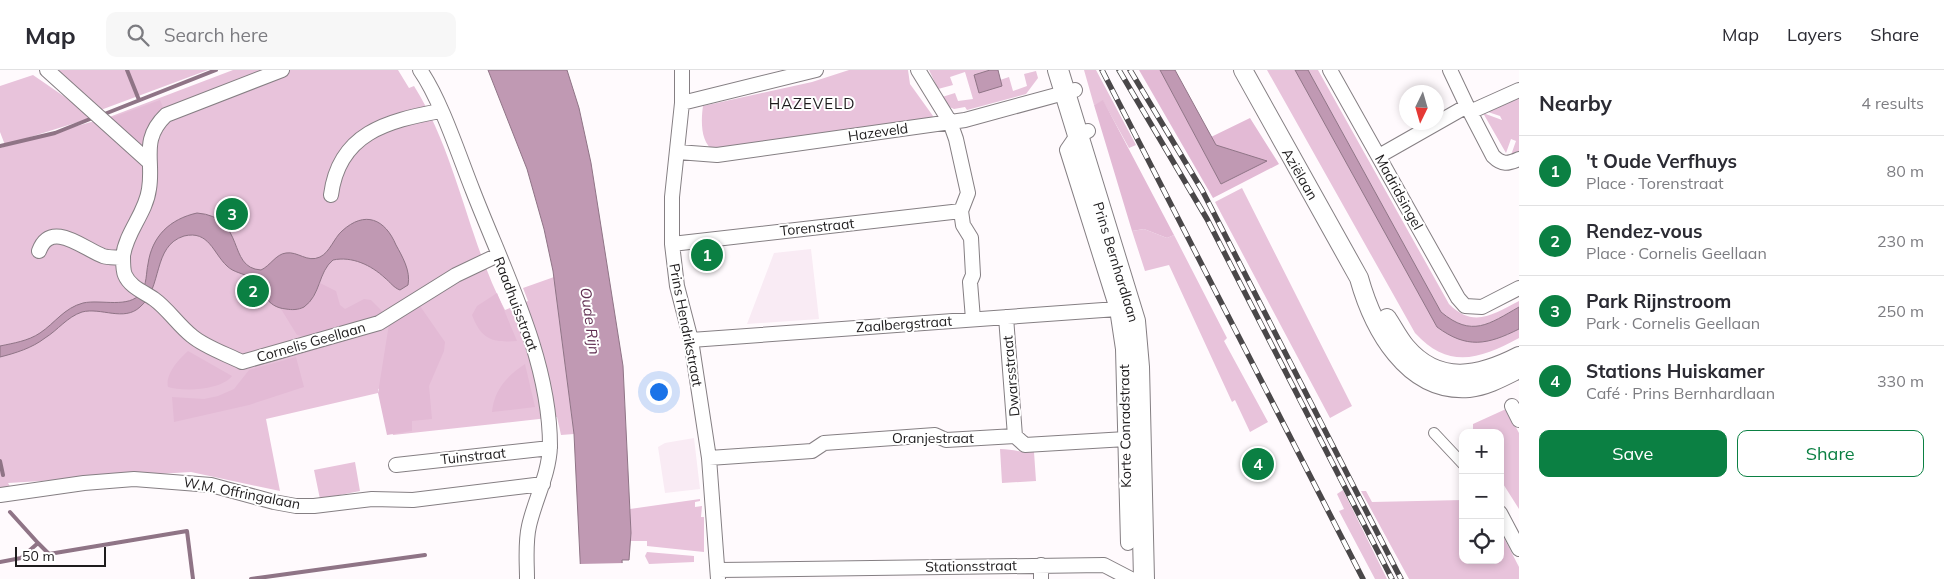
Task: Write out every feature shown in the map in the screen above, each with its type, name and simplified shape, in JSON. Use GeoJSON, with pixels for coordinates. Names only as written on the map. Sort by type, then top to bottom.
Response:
{"type":"FeatureCollection","features":[{"type":"Feature","properties":{"kind":"main road","name":"Prins Bernhardlaan"},"geometry":{"type":"LineString","coordinates":[[1058,70],[1070,91],[1144,317],[1150,374],[1151,474],[1157,579]]}},
{"type":"Feature","properties":{"kind":"main road","name":"Prins Bernhardlaan"},"geometry":{"type":"LineString","coordinates":[[1069,70],[1070,91]]}},
{"type":"Feature","properties":{"kind":"main road","name":"Prins Bernhardlaan"},"geometry":{"type":"LineString","coordinates":[[1083,133],[1136,332],[1139,367],[1144,579]]}},
{"type":"Feature","properties":{"kind":"street"},"geometry":{"type":"LineString","coordinates":[[47,70],[148,161]]}},
{"type":"Feature","properties":{"kind":"street"},"geometry":{"type":"LineString","coordinates":[[39,251],[42,244],[50,238],[61,235],[105,256],[123,258],[125,247],[149,195],[151,176],[148,161],[149,142],[158,124],[166,116],[282,70]]}},
{"type":"Feature","properties":{"kind":"street","name":"Raadhuisstraat"},"geometry":{"type":"LineString","coordinates":[[420,70],[440,111],[532,342],[546,403],[550,448],[543,484],[528,528],[526,579]]}},
{"type":"Feature","properties":{"kind":"street","name":"Prins Hendrikstraat"},"geometry":{"type":"LineString","coordinates":[[682,70],[682,103],[672,197],[672,244],[677,286],[691,340],[709,458],[715,556],[718,574]]}},
{"type":"Feature","properties":{"kind":"street"},"geometry":{"type":"LineString","coordinates":[[682,103],[816,70]]}},
{"type":"Feature","properties":{"kind":"street"},"geometry":{"type":"LineString","coordinates":[[918,70],[950,122],[956,139],[968,193],[961,211],[962,225],[971,238],[974,275],[970,282],[973,319]]}},
{"type":"Feature","properties":{"kind":"street","name":"Aziëlaan"},"geometry":{"type":"LineString","coordinates":[[1243,70],[1359,278],[1365,298],[1391,347],[1406,366],[1427,380],[1468,388],[1500,379],[1519,369]]}},
{"type":"Feature","properties":{"kind":"street","name":"Madridsingel"},"geometry":{"type":"LineString","coordinates":[[1330,70],[1458,298],[1465,306],[1482,307],[1519,288]]}},
{"type":"Feature","properties":{"kind":"street"},"geometry":{"type":"LineString","coordinates":[[1450,70],[1493,156],[1500,162],[1508,164],[1519,160]]}},
{"type":"Feature","properties":{"kind":"street"},"geometry":{"type":"LineString","coordinates":[[1379,156],[1468,109],[1519,90]]}},
{"type":"Feature","properties":{"kind":"street","name":"Hazeveld"},"geometry":{"type":"LineString","coordinates":[[678,152],[717,155],[964,120],[1070,91]]}},
{"type":"Feature","properties":{"kind":"street"},"geometry":{"type":"LineString","coordinates":[[331,195],[331,183],[342,159],[360,139],[376,128],[396,121],[440,111]]}},
{"type":"Feature","properties":{"kind":"street","name":"Korte Conradstraat"},"geometry":{"type":"LineString","coordinates":[[1083,133],[1067,150],[1117,309],[1123,349],[1128,543]]}},
{"type":"Feature","properties":{"kind":"street","name":"Torenstraat"},"geometry":{"type":"LineString","coordinates":[[672,244],[961,211]]}},
{"type":"Feature","properties":{"kind":"street","name":"Cornelis Geellaan"},"geometry":{"type":"LineString","coordinates":[[123,258],[124,274],[135,288],[154,300],[193,337],[242,362],[379,323],[456,275],[498,256]]}},
{"type":"Feature","properties":{"kind":"street","name":"Aziëlaan"},"geometry":{"type":"LineString","coordinates":[[1359,278],[1372,291],[1406,347],[1420,360],[1443,372],[1467,374],[1484,372],[1519,356]]}},
{"type":"Feature","properties":{"kind":"street","name":"Zaalbergstraat"},"geometry":{"type":"LineString","coordinates":[[691,340],[1117,309]]}},
{"type":"Feature","properties":{"kind":"street","name":"Dwarsstraat"},"geometry":{"type":"LineString","coordinates":[[1006,317],[1016,436]]}},
{"type":"Feature","properties":{"kind":"street"},"geometry":{"type":"LineString","coordinates":[[1512,406],[1519,420]]}},
{"type":"Feature","properties":{"kind":"street"},"geometry":{"type":"LineString","coordinates":[[1434,433],[1459,460]]}},
{"type":"Feature","properties":{"kind":"street","name":"Oranjestraat"},"geometry":{"type":"LineString","coordinates":[[709,458],[812,450],[824,443],[934,435],[946,440],[1016,436],[1025,445],[1126,439]]}},
{"type":"Feature","properties":{"kind":"street","name":"Tuinstraat"},"geometry":{"type":"LineString","coordinates":[[396,464],[550,448]]}},
{"type":"Feature","properties":{"kind":"street","name":"W.M. Offringalaan"},"geometry":{"type":"LineString","coordinates":[[0,495],[84,483],[134,479],[211,484],[274,502],[296,506],[314,506],[372,499],[413,500],[543,484]]}},
{"type":"Feature","properties":{"kind":"street"},"geometry":{"type":"LineString","coordinates":[[1503,519],[1519,549]]}},
{"type":"Feature","properties":{"kind":"street"},"geometry":{"type":"LineString","coordinates":[[1041,579],[1042,564]]}},
{"type":"Feature","properties":{"kind":"street","name":"Stationsstraat"},"geometry":{"type":"LineString","coordinates":[[718,574],[1042,564],[1104,565],[1131,579]]}},
{"type":"Feature","properties":{"kind":"shaded area"},"geometry":{"type":"Polygon","coordinates":[[[51,70],[208,70],[98,111],[51,70]]]}},
{"type":"Feature","properties":{"kind":"shaded area"},"geometry":{"type":"Polygon","coordinates":[[[233,70],[398,70],[409,88],[414,86],[441,139],[492,284],[505,310],[528,301],[523,288],[554,277],[574,434],[561,435],[557,417],[393,435],[381,388],[378,389],[378,393],[266,419],[280,491],[191,472],[8,483],[11,488],[0,490],[0,148],[112,116],[233,70]]]}},
{"type":"Feature","properties":{"kind":"shaded area"},"geometry":{"type":"Polygon","coordinates":[[[849,70],[908,70],[910,84],[933,116],[929,121],[715,151],[710,148],[704,137],[702,125],[703,106],[812,82],[849,70]]]}},
{"type":"Feature","properties":{"kind":"shaded area"},"geometry":{"type":"Polygon","coordinates":[[[929,70],[990,70],[974,75],[1002,86],[1000,80],[1009,77],[1013,91],[1027,86],[1024,74],[1036,71],[1038,78],[1026,94],[967,110],[965,107],[954,109],[947,106],[942,97],[955,93],[958,101],[973,99],[965,72],[950,77],[953,85],[938,89],[929,70]]]}},
{"type":"Feature","properties":{"kind":"shaded area"},"geometry":{"type":"Polygon","coordinates":[[[1084,70],[1096,70],[1136,145],[1129,148],[1103,101],[1094,105],[1084,70]]]}},
{"type":"Feature","properties":{"kind":"shaded area"},"geometry":{"type":"Polygon","coordinates":[[[1139,70],[1160,70],[1221,184],[1266,161],[1216,145],[1211,137],[1250,118],[1279,164],[1213,198],[1139,70]]]}},
{"type":"Feature","properties":{"kind":"shaded area"},"geometry":{"type":"Polygon","coordinates":[[[1267,70],[1295,70],[1437,327],[1448,334],[1468,341],[1487,341],[1519,329],[1519,338],[1491,351],[1465,357],[1440,352],[1428,345],[1415,333],[1267,70]]]}},
{"type":"Feature","properties":{"kind":"shaded area"},"geometry":{"type":"Polygon","coordinates":[[[1308,70],[1318,70],[1449,304],[1458,312],[1475,317],[1484,317],[1519,301],[1519,307],[1499,319],[1480,326],[1462,325],[1441,312],[1308,70]]]}},
{"type":"Feature","properties":{"kind":"shaded area"},"geometry":{"type":"Polygon","coordinates":[[[33,75],[94,117],[5,145],[0,132],[0,86],[33,75]]]}},
{"type":"Feature","properties":{"kind":"shaded area"},"geometry":{"type":"Polygon","coordinates":[[[1519,94],[1519,152],[1511,155],[1516,141],[1511,139],[1506,153],[1483,113],[1502,120],[1500,116],[1488,112],[1489,108],[1519,94]]]}},
{"type":"Feature","properties":{"kind":"shaded area"},"geometry":{"type":"Polygon","coordinates":[[[160,100],[164,110],[147,127],[141,150],[108,119],[160,100]]]}},
{"type":"Feature","properties":{"kind":"shaded area"},"geometry":{"type":"Polygon","coordinates":[[[1103,100],[1174,235],[1167,238],[1144,229],[1132,231],[1094,105],[1103,100]]]}},
{"type":"Feature","properties":{"kind":"shaded area"},"geometry":{"type":"Polygon","coordinates":[[[1242,188],[1352,406],[1330,418],[1215,202],[1242,188]]]}},
{"type":"Feature","properties":{"kind":"shaded area"},"geometry":{"type":"Polygon","coordinates":[[[1144,229],[1167,238],[1174,235],[1227,338],[1224,341],[1268,422],[1250,432],[1235,400],[1232,402],[1169,265],[1145,271],[1132,231],[1144,229]]]}},
{"type":"Feature","properties":{"kind":"shaded area"},"geometry":{"type":"Polygon","coordinates":[[[811,249],[819,319],[747,324],[774,253],[811,249]]]}},
{"type":"Feature","properties":{"kind":"shaded area"},"geometry":{"type":"Polygon","coordinates":[[[320,283],[336,291],[340,305],[345,309],[364,299],[371,300],[383,312],[353,327],[331,334],[308,337],[297,335],[281,309],[295,309],[311,301],[320,283]]]}},
{"type":"Feature","properties":{"kind":"shaded area"},"geometry":{"type":"Polygon","coordinates":[[[497,293],[517,341],[501,341],[488,338],[475,323],[472,315],[477,306],[497,293]]]}},
{"type":"Feature","properties":{"kind":"shaded area"},"geometry":{"type":"Polygon","coordinates":[[[420,306],[445,342],[444,351],[429,386],[432,419],[412,421],[412,431],[387,435],[378,393],[389,324],[420,306]]]}},
{"type":"Feature","properties":{"kind":"shaded area"},"geometry":{"type":"Polygon","coordinates":[[[188,351],[232,376],[227,381],[202,389],[175,389],[168,387],[171,372],[177,362],[188,351]]]}},
{"type":"Feature","properties":{"kind":"shaded area"},"geometry":{"type":"Polygon","coordinates":[[[296,357],[304,387],[249,405],[174,422],[172,397],[204,399],[218,396],[234,389],[249,370],[296,357]]]}},
{"type":"Feature","properties":{"kind":"shaded area"},"geometry":{"type":"Polygon","coordinates":[[[525,364],[535,407],[492,412],[495,397],[502,384],[525,364]]]}},
{"type":"Feature","properties":{"kind":"shaded area"},"geometry":{"type":"Polygon","coordinates":[[[1506,409],[1519,433],[1519,509],[1504,485],[1504,429],[1473,429],[1473,424],[1506,409]]]}},
{"type":"Feature","properties":{"kind":"shaded area"},"geometry":{"type":"Polygon","coordinates":[[[694,438],[700,489],[665,493],[658,447],[665,443],[694,438]]]}},
{"type":"Feature","properties":{"kind":"shaded area"},"geometry":{"type":"Polygon","coordinates":[[[1000,449],[1034,452],[1036,481],[1002,483],[1000,449]]]}},
{"type":"Feature","properties":{"kind":"shaded area"},"geometry":{"type":"Polygon","coordinates":[[[355,462],[360,491],[320,499],[314,470],[355,462]]]}},
{"type":"Feature","properties":{"kind":"shaded area"},"geometry":{"type":"Polygon","coordinates":[[[1343,490],[1387,579],[1375,579],[1339,511],[1344,509],[1337,494],[1343,490]]]}},
{"type":"Feature","properties":{"kind":"shaded area"},"geometry":{"type":"Polygon","coordinates":[[[1361,491],[1366,491],[1372,502],[1459,500],[1459,564],[1504,564],[1504,538],[1519,567],[1519,579],[1409,579],[1361,491]]]}},
{"type":"Feature","properties":{"kind":"shaded area"},"geometry":{"type":"Polygon","coordinates":[[[700,499],[700,501],[695,502],[695,507],[702,506],[701,517],[704,517],[704,552],[647,546],[647,541],[631,541],[630,509],[700,499]]]}},
{"type":"Feature","properties":{"kind":"shaded area"},"geometry":{"type":"Polygon","coordinates":[[[647,552],[694,556],[694,562],[649,564],[645,556],[647,552]]]}},
{"type":"Feature","properties":{"kind":"water","name":"Oude Rijn"},"geometry":{"type":"Polygon","coordinates":[[[488,70],[567,70],[579,108],[591,163],[623,366],[631,533],[629,560],[622,560],[623,579],[581,579],[574,434],[553,271],[544,229],[527,169],[488,70]]]}},
{"type":"Feature","properties":{"kind":"water"},"geometry":{"type":"Polygon","coordinates":[[[990,70],[998,70],[1002,86],[979,93],[974,75],[990,70]]]}},
{"type":"Feature","properties":{"kind":"water"},"geometry":{"type":"Polygon","coordinates":[[[1160,70],[1175,70],[1216,145],[1267,161],[1221,184],[1160,70]]]}},
{"type":"Feature","properties":{"kind":"water"},"geometry":{"type":"Polygon","coordinates":[[[1295,70],[1308,70],[1441,312],[1462,325],[1480,326],[1499,319],[1519,307],[1519,329],[1497,339],[1468,342],[1458,339],[1437,327],[1295,70]]]}},
{"type":"Feature","properties":{"kind":"water"},"geometry":{"type":"Polygon","coordinates":[[[197,213],[213,217],[223,223],[230,232],[243,261],[250,267],[261,270],[286,253],[311,259],[320,257],[327,252],[339,234],[350,225],[366,219],[374,220],[386,229],[401,254],[408,274],[408,285],[400,290],[380,273],[361,263],[347,259],[333,260],[328,265],[310,302],[300,309],[279,308],[269,301],[250,278],[227,266],[205,239],[192,235],[184,236],[174,241],[167,249],[147,299],[134,311],[120,314],[97,311],[82,312],[72,317],[35,345],[0,357],[0,346],[35,336],[76,305],[90,302],[122,302],[136,298],[144,286],[150,254],[158,237],[171,224],[197,213]]]}},
{"type":"Feature","properties":{"kind":"pier"},"geometry":{"type":"Polygon","coordinates":[[[625,563],[625,579],[579,579],[579,564],[625,563]]]}},
{"type":"Feature","properties":{"kind":"waterway"},"geometry":{"type":"LineString","coordinates":[[127,70],[139,100]]}},
{"type":"Feature","properties":{"kind":"waterway"},"geometry":{"type":"LineString","coordinates":[[102,115],[216,70]]}},
{"type":"Feature","properties":{"kind":"waterway"},"geometry":{"type":"LineString","coordinates":[[0,146],[55,133],[95,117]]}},
{"type":"Feature","properties":{"kind":"waterway"},"geometry":{"type":"LineString","coordinates":[[0,461],[3,475]]}},
{"type":"Feature","properties":{"kind":"waterway"},"geometry":{"type":"LineString","coordinates":[[10,512],[38,543]]}},
{"type":"Feature","properties":{"kind":"waterway"},"geometry":{"type":"LineString","coordinates":[[0,562],[21,558],[38,543],[49,554],[187,531],[193,579]]}},
{"type":"Feature","properties":{"kind":"waterway"},"geometry":{"type":"LineString","coordinates":[[251,579],[425,555]]}},
{"type":"Feature","properties":{"kind":"railway"},"geometry":{"type":"LineString","coordinates":[[1102,70],[1363,579]]}},
{"type":"Feature","properties":{"kind":"railway"},"geometry":{"type":"LineString","coordinates":[[1119,70],[1207,219],[1392,579]]}},
{"type":"Feature","properties":{"kind":"railway"},"geometry":{"type":"LineString","coordinates":[[1130,70],[1202,190],[1401,579]]}},
{"type":"Feature","properties":{"kind":"place","name":"Park Rijnstroom"},"geometry":{"type":"Point","coordinates":[232,214]}},
{"type":"Feature","properties":{"kind":"place","name":"'t Oude Verfhuys"},"geometry":{"type":"Point","coordinates":[707,255]}},
{"type":"Feature","properties":{"kind":"place","name":"Rendez-vous"},"geometry":{"type":"Point","coordinates":[253,291]}},
{"type":"Feature","properties":{"kind":"place","name":"Stations Huiskamer"},"geometry":{"type":"Point","coordinates":[1258,464]}},
{"type":"Feature","properties":{"kind":"district","name":"HAZEVELD"},"geometry":{"type":"Point","coordinates":[812,104]}}]}
